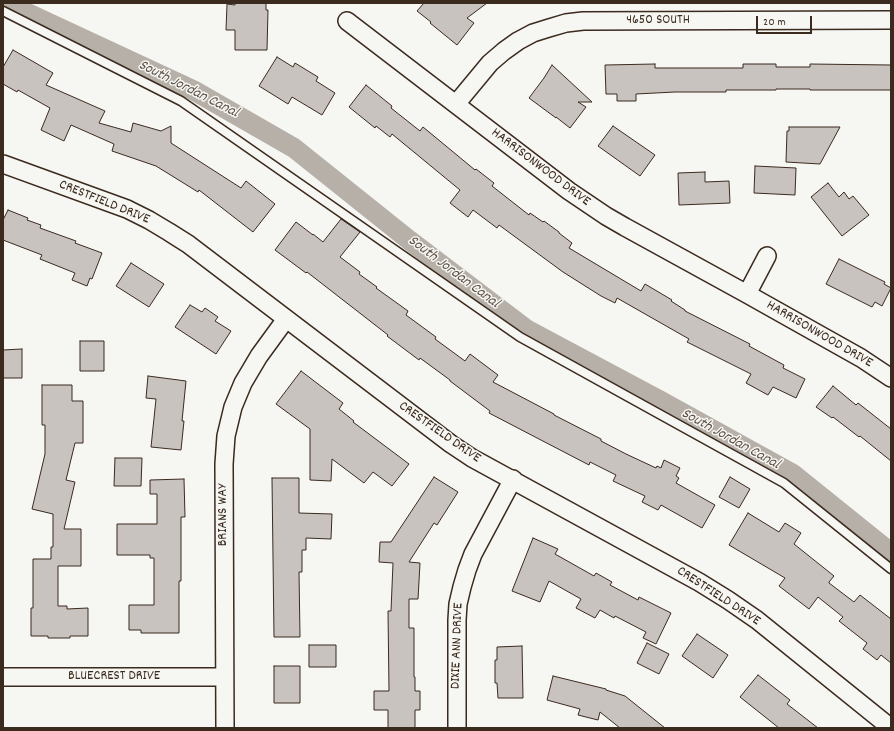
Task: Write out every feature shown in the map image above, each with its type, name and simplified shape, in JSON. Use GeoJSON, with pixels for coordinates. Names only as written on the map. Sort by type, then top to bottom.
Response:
{"type":"FeatureCollection","features":[{"type":"Feature","properties":{"kind":"street","name":"4650 SOUTH"},"geometry":{"type":"LineString","coordinates":[[456,104],[490,63],[504,51],[518,41],[566,23],[583,21],[891,20]]}},
{"type":"Feature","properties":{"kind":"street","name":"HARRISONWOOD DRIVE"},"geometry":{"type":"LineString","coordinates":[[347,21],[569,191],[600,212],[624,227],[861,358],[891,378]]}},
{"type":"Feature","properties":{"kind":"street","name":"CRESTFIELD DRIVE"},"geometry":{"type":"LineString","coordinates":[[3,164],[127,209],[149,220],[188,244],[451,444],[472,458],[699,582],[728,600],[757,620],[891,728]]}},
{"type":"Feature","properties":{"kind":"street"},"geometry":{"type":"LineString","coordinates":[[747,294],[767,256]]}},
{"type":"Feature","properties":{"kind":"street","name":"BRIANS WAY"},"geometry":{"type":"LineString","coordinates":[[224,728],[224,464],[226,436],[233,406],[243,383],[259,356],[286,319]]}},
{"type":"Feature","properties":{"kind":"street","name":"DIXIE ANN DRIVE"},"geometry":{"type":"LineString","coordinates":[[457,728],[458,604],[466,570],[473,554],[513,480]]}},
{"type":"Feature","properties":{"kind":"street","name":"BLUECREST DRIVE"},"geometry":{"type":"LineString","coordinates":[[3,677],[224,677]]}},
{"type":"Feature","properties":{"kind":"lane"},"geometry":{"type":"LineString","coordinates":[[3,11],[181,101],[520,337],[784,483],[891,569]]}},
{"type":"Feature","properties":{"kind":"building"},"geometry":{"type":"Polygon","coordinates":[[[235,3],[266,3],[266,10],[268,10],[267,50],[235,50],[235,30],[226,30],[227,4],[235,5],[235,3]]]}},
{"type":"Feature","properties":{"kind":"building"},"geometry":{"type":"Polygon","coordinates":[[[424,3],[487,3],[467,18],[474,23],[457,45],[417,11],[424,3]]]}},
{"type":"Feature","properties":{"kind":"building"},"geometry":{"type":"Polygon","coordinates":[[[13,50],[53,73],[46,85],[105,111],[99,123],[131,132],[133,123],[161,131],[171,126],[171,143],[241,188],[246,181],[275,204],[253,232],[199,190],[198,192],[156,166],[112,151],[114,144],[71,125],[64,141],[41,130],[50,108],[18,90],[17,92],[3,84],[3,67],[13,50]]]}},
{"type":"Feature","properties":{"kind":"building"},"geometry":{"type":"Polygon","coordinates":[[[277,57],[293,67],[295,63],[318,77],[316,81],[335,93],[322,115],[292,97],[288,104],[259,86],[277,57]]]}},
{"type":"Feature","properties":{"kind":"building"},"geometry":{"type":"Polygon","coordinates":[[[655,64],[655,68],[743,68],[743,64],[776,64],[776,67],[810,67],[810,64],[891,65],[891,90],[776,89],[726,90],[726,92],[675,92],[636,94],[636,101],[617,101],[617,94],[606,94],[605,65],[655,64]]]}},
{"type":"Feature","properties":{"kind":"building"},"geometry":{"type":"Polygon","coordinates":[[[552,65],[592,102],[578,102],[586,107],[570,128],[529,98],[552,65]]]}},
{"type":"Feature","properties":{"kind":"building"},"geometry":{"type":"Polygon","coordinates":[[[366,85],[392,106],[391,108],[420,131],[423,127],[475,170],[476,169],[494,183],[492,186],[529,215],[530,213],[559,232],[572,243],[569,248],[641,291],[645,284],[672,300],[671,301],[685,311],[750,344],[749,346],[784,365],[783,368],[805,379],[796,398],[773,387],[768,395],[746,383],[751,374],[687,342],[689,339],[617,298],[615,303],[601,296],[563,272],[499,225],[497,228],[473,210],[468,217],[450,203],[460,190],[392,134],[390,137],[376,126],[375,128],[349,107],[366,85]]]}},
{"type":"Feature","properties":{"kind":"building"},"geometry":{"type":"Polygon","coordinates":[[[613,126],[655,155],[640,176],[598,146],[613,126]]]}},
{"type":"Feature","properties":{"kind":"building"},"geometry":{"type":"Polygon","coordinates":[[[789,127],[840,127],[820,164],[786,162],[787,131],[789,131],[789,127]]]}},
{"type":"Feature","properties":{"kind":"building"},"geometry":{"type":"Polygon","coordinates":[[[755,166],[796,168],[795,195],[754,193],[755,166]]]}},
{"type":"Feature","properties":{"kind":"building"},"geometry":{"type":"Polygon","coordinates":[[[705,172],[705,182],[729,181],[730,203],[679,205],[678,173],[705,172]]]}},
{"type":"Feature","properties":{"kind":"building"},"geometry":{"type":"Polygon","coordinates":[[[828,183],[839,197],[844,192],[849,199],[853,196],[869,215],[842,236],[811,197],[828,183]]]}},
{"type":"Feature","properties":{"kind":"building"},"geometry":{"type":"Polygon","coordinates":[[[8,210],[28,218],[27,220],[41,225],[40,228],[76,241],[75,243],[102,253],[92,279],[90,278],[87,286],[72,280],[75,273],[40,259],[42,255],[3,240],[3,220],[8,210]]]}},
{"type":"Feature","properties":{"kind":"building"},"geometry":{"type":"Polygon","coordinates":[[[341,219],[360,232],[340,257],[360,272],[359,274],[377,287],[376,288],[408,311],[406,315],[436,337],[435,339],[465,361],[470,354],[498,375],[493,382],[601,439],[601,441],[656,468],[657,466],[661,468],[664,460],[680,468],[676,476],[679,478],[676,483],[715,505],[702,528],[661,505],[658,510],[642,502],[645,496],[613,481],[616,475],[590,462],[589,465],[489,413],[490,411],[450,380],[420,358],[419,360],[307,272],[306,273],[275,250],[296,222],[323,242],[341,219]]]}},
{"type":"Feature","properties":{"kind":"building"},"geometry":{"type":"Polygon","coordinates":[[[839,259],[885,282],[884,284],[891,288],[882,306],[875,302],[872,307],[826,284],[839,259]]]}},
{"type":"Feature","properties":{"kind":"building"},"geometry":{"type":"Polygon","coordinates":[[[131,263],[164,284],[149,307],[116,286],[131,263]]]}},
{"type":"Feature","properties":{"kind":"building"},"geometry":{"type":"Polygon","coordinates":[[[190,305],[202,312],[205,308],[218,317],[215,321],[231,331],[216,354],[175,327],[190,305]]]}},
{"type":"Feature","properties":{"kind":"building"},"geometry":{"type":"Polygon","coordinates":[[[80,341],[104,341],[104,371],[80,371],[80,341]]]}},
{"type":"Feature","properties":{"kind":"building"},"geometry":{"type":"Polygon","coordinates":[[[22,349],[22,378],[3,378],[3,350],[22,349]]]}},
{"type":"Feature","properties":{"kind":"building"},"geometry":{"type":"Polygon","coordinates":[[[301,371],[343,403],[339,409],[354,421],[353,422],[409,464],[392,486],[373,472],[364,483],[332,459],[331,481],[310,480],[310,429],[276,404],[301,371]]]}},
{"type":"Feature","properties":{"kind":"building"},"geometry":{"type":"Polygon","coordinates":[[[148,376],[186,381],[181,450],[151,447],[156,399],[146,398],[148,376]]]}},
{"type":"Feature","properties":{"kind":"building"},"geometry":{"type":"Polygon","coordinates":[[[42,385],[72,385],[72,401],[83,401],[83,443],[75,443],[66,480],[75,482],[64,529],[81,529],[81,566],[58,566],[58,606],[67,606],[67,609],[88,608],[88,636],[48,638],[48,636],[31,636],[31,608],[33,608],[33,559],[51,559],[51,547],[53,547],[53,514],[32,509],[45,454],[45,425],[42,425],[42,385]]]}},
{"type":"Feature","properties":{"kind":"building"},"geometry":{"type":"Polygon","coordinates":[[[833,386],[856,405],[858,403],[891,429],[891,461],[860,436],[859,437],[833,417],[832,418],[816,407],[833,386]]]}},
{"type":"Feature","properties":{"kind":"building"},"geometry":{"type":"Polygon","coordinates":[[[115,458],[142,458],[141,486],[114,486],[115,458]]]}},
{"type":"Feature","properties":{"kind":"building"},"geometry":{"type":"Polygon","coordinates":[[[434,477],[458,492],[437,525],[434,523],[409,562],[420,563],[418,599],[409,599],[409,628],[414,628],[415,691],[420,691],[420,710],[415,710],[415,728],[388,728],[388,710],[374,710],[374,691],[389,691],[388,611],[391,611],[393,563],[379,562],[380,542],[391,542],[434,477]]]}},
{"type":"Feature","properties":{"kind":"building"},"geometry":{"type":"Polygon","coordinates":[[[730,477],[750,489],[739,508],[719,497],[730,477]]]}},
{"type":"Feature","properties":{"kind":"building"},"geometry":{"type":"Polygon","coordinates":[[[272,478],[299,478],[299,513],[332,514],[331,539],[306,538],[306,550],[302,550],[302,572],[299,572],[300,637],[274,637],[272,478]]]}},
{"type":"Feature","properties":{"kind":"building"},"geometry":{"type":"Polygon","coordinates":[[[184,479],[185,517],[181,517],[179,633],[141,633],[141,630],[129,630],[129,605],[154,605],[154,558],[150,558],[150,555],[117,555],[117,524],[157,524],[157,494],[150,494],[150,480],[184,479]]]}},
{"type":"Feature","properties":{"kind":"building"},"geometry":{"type":"Polygon","coordinates":[[[748,513],[779,532],[785,523],[801,533],[794,544],[834,576],[829,583],[854,602],[860,595],[891,619],[891,663],[881,655],[877,660],[863,649],[867,643],[839,621],[843,617],[818,597],[809,609],[779,586],[785,578],[729,545],[748,513]]]}},
{"type":"Feature","properties":{"kind":"building"},"geometry":{"type":"Polygon","coordinates":[[[533,538],[558,549],[555,554],[594,576],[596,573],[612,582],[610,585],[638,600],[639,597],[671,613],[656,644],[643,638],[646,632],[615,616],[614,618],[600,610],[595,618],[576,608],[581,599],[549,581],[540,602],[512,591],[533,538]]]}},
{"type":"Feature","properties":{"kind":"building"},"geometry":{"type":"Polygon","coordinates":[[[697,634],[728,655],[713,678],[682,656],[697,634]]]}},
{"type":"Feature","properties":{"kind":"building"},"geometry":{"type":"Polygon","coordinates":[[[647,643],[669,654],[659,674],[637,663],[647,643]]]}},
{"type":"Feature","properties":{"kind":"building"},"geometry":{"type":"Polygon","coordinates":[[[309,645],[336,645],[336,667],[309,667],[309,645]]]}},
{"type":"Feature","properties":{"kind":"building"},"geometry":{"type":"Polygon","coordinates":[[[522,646],[523,698],[498,698],[497,683],[495,683],[495,660],[497,660],[497,647],[522,646]]]}},
{"type":"Feature","properties":{"kind":"building"},"geometry":{"type":"Polygon","coordinates":[[[274,666],[300,666],[300,703],[274,703],[274,666]]]}},
{"type":"Feature","properties":{"kind":"building"},"geometry":{"type":"Polygon","coordinates":[[[758,675],[790,700],[787,704],[818,728],[779,728],[740,697],[758,675]]]}},
{"type":"Feature","properties":{"kind":"building"},"geometry":{"type":"Polygon","coordinates":[[[553,676],[606,689],[625,696],[665,728],[620,728],[600,712],[598,720],[578,715],[580,709],[547,700],[553,676]]]}},
{"type":"Feature","properties":{"kind":"waterway","name":"South Jordan Canal"},"geometry":{"type":"LineString","coordinates":[[12,3],[21,10],[193,90],[294,148],[409,240],[526,329],[793,474],[891,553]]}}]}
